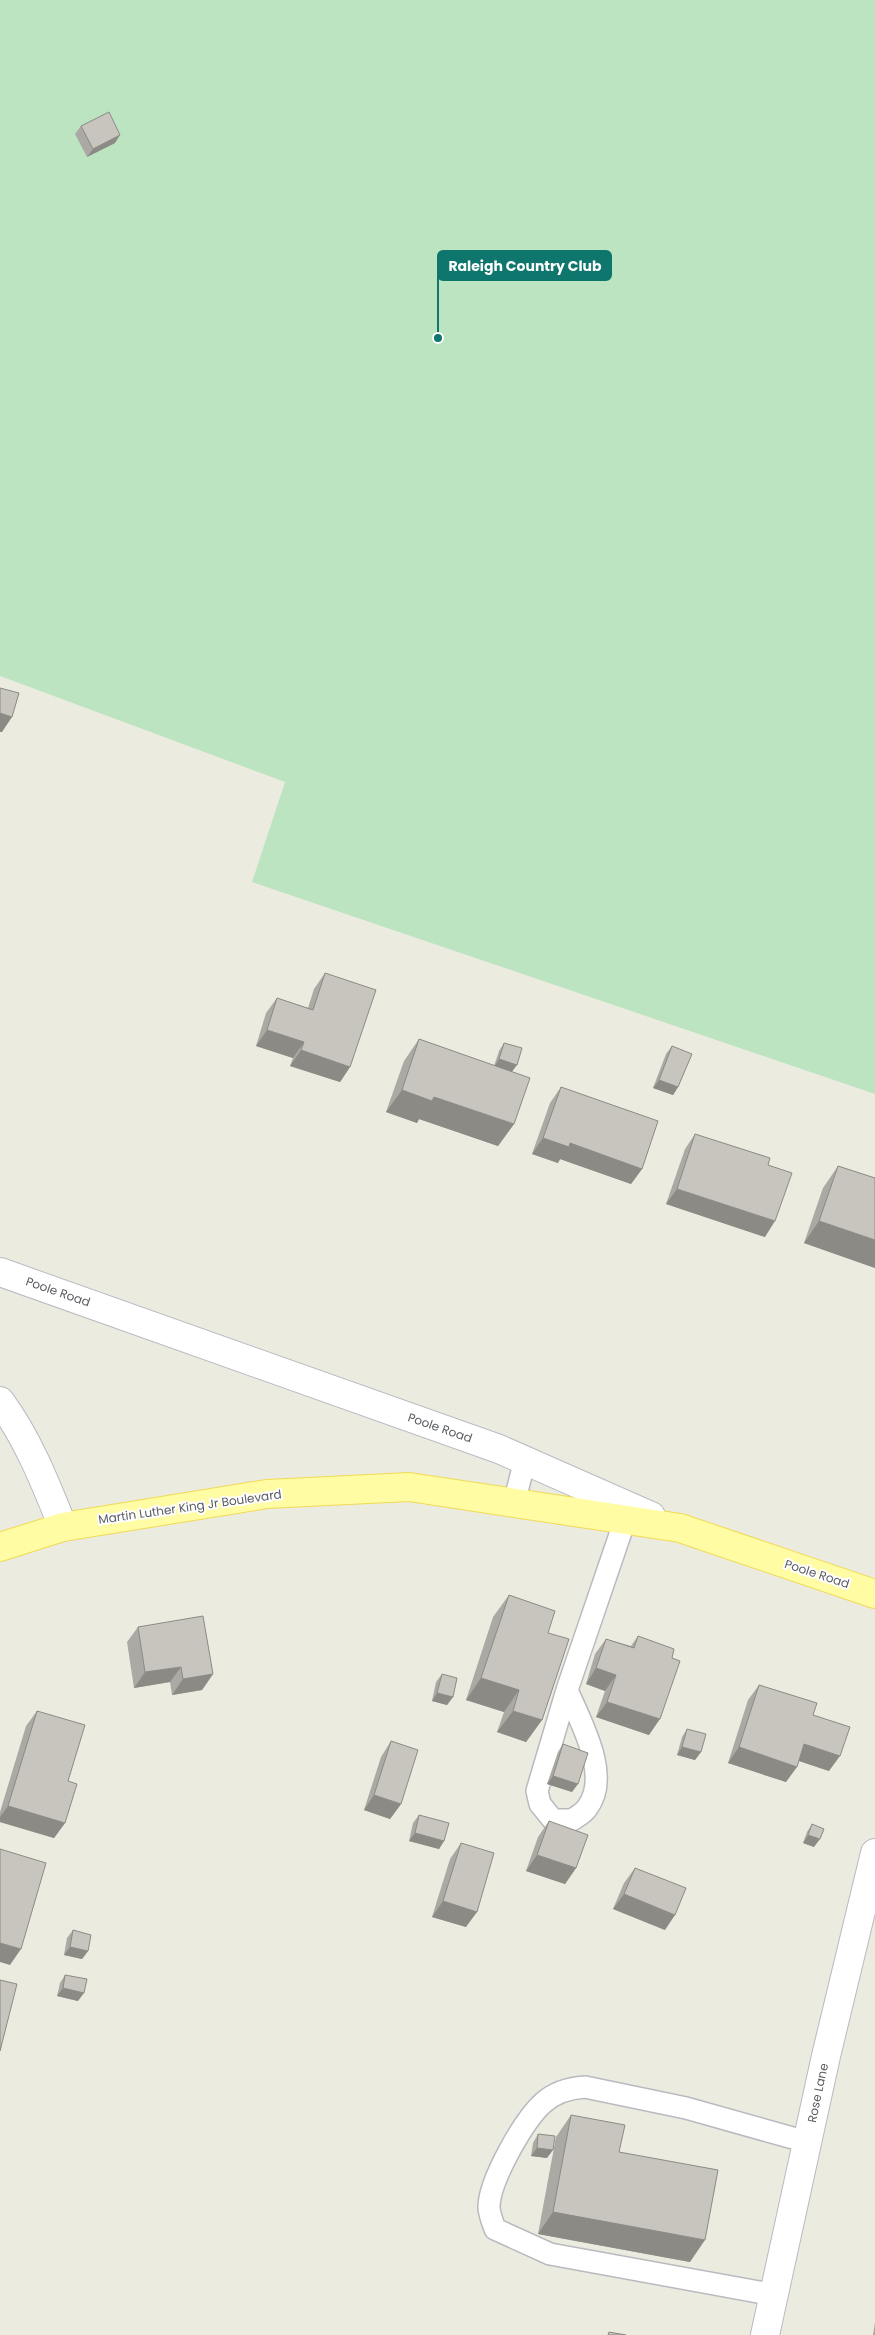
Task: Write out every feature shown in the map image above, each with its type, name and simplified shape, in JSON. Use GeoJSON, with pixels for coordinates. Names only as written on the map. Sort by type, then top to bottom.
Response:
{"type":"FeatureCollection","features":[{"type":"Feature","properties":{"kind":"main road","name":"Poole Road"},"geometry":{"type":"LineString","coordinates":[[0,1272],[499,1449],[641,1520]]}},
{"type":"Feature","properties":{"kind":"main road"},"geometry":{"type":"LineString","coordinates":[[0,1401],[16,1422],[42,1474],[63,1526]]}},
{"type":"Feature","properties":{"kind":"main road","name":"Martin Luther King Jr Boulevard"},"geometry":{"type":"LineString","coordinates":[[0,1547],[63,1526],[267,1494],[409,1487],[641,1520],[680,1528]]}},
{"type":"Feature","properties":{"kind":"main road","name":"Poole Road"},"geometry":{"type":"LineString","coordinates":[[680,1528],[875,1594]]}},
{"type":"Feature","properties":{"kind":"main road","name":"Rose Lane"},"geometry":{"type":"LineString","coordinates":[[765,2335],[826,2056],[875,1853]]}},
{"type":"Feature","properties":{"kind":"lane"},"geometry":{"type":"LineString","coordinates":[[514,1503],[524,1460]]}},
{"type":"Feature","properties":{"kind":"lane"},"geometry":{"type":"LineString","coordinates":[[567,1690],[593,1751],[597,1783],[588,1808],[572,1820],[553,1820],[540,1804],[537,1791],[567,1690],[641,1520]]}},
{"type":"Feature","properties":{"kind":"lane"},"geometry":{"type":"LineString","coordinates":[[775,2295],[550,2254],[495,2229],[488,2208],[495,2179],[524,2125],[543,2103],[554,2095],[572,2088],[585,2087],[686,2108],[808,2142]]}},
{"type":"Feature","properties":{"kind":"green space"},"geometry":{"type":"Polygon","coordinates":[[[0,0],[875,0],[875,1094],[252,882],[285,782],[0,676],[0,0]]]}},
{"type":"Feature","properties":{"kind":"building"},"geometry":{"type":"Polygon","coordinates":[[[109,112],[120,135],[93,149],[81,126],[109,112]]]}},
{"type":"Feature","properties":{"kind":"building"},"geometry":{"type":"Polygon","coordinates":[[[0,688],[19,693],[12,717],[0,713],[0,688]]]}},
{"type":"Feature","properties":{"kind":"building"},"geometry":{"type":"Polygon","coordinates":[[[325,973],[376,990],[350,1067],[301,1050],[304,1042],[267,1030],[277,998],[313,1010],[325,973]]]}},
{"type":"Feature","properties":{"kind":"building"},"geometry":{"type":"Polygon","coordinates":[[[419,1039],[530,1078],[514,1124],[434,1097],[432,1101],[402,1090],[419,1039]]]}},
{"type":"Feature","properties":{"kind":"building"},"geometry":{"type":"Polygon","coordinates":[[[504,1043],[522,1048],[517,1065],[499,1059],[504,1043]]]}},
{"type":"Feature","properties":{"kind":"building"},"geometry":{"type":"Polygon","coordinates":[[[672,1046],[692,1054],[678,1087],[659,1080],[672,1046]]]}},
{"type":"Feature","properties":{"kind":"building"},"geometry":{"type":"Polygon","coordinates":[[[561,1087],[658,1121],[642,1169],[570,1143],[569,1147],[543,1138],[561,1087]]]}},
{"type":"Feature","properties":{"kind":"building"},"geometry":{"type":"Polygon","coordinates":[[[695,1134],[770,1158],[768,1165],[792,1173],[775,1221],[677,1189],[695,1134]]]}},
{"type":"Feature","properties":{"kind":"building"},"geometry":{"type":"Polygon","coordinates":[[[838,1166],[875,1178],[875,1240],[819,1221],[838,1166]]]}},
{"type":"Feature","properties":{"kind":"building"},"geometry":{"type":"Polygon","coordinates":[[[509,1595],[555,1611],[548,1633],[569,1639],[542,1720],[513,1711],[519,1690],[481,1678],[509,1595]]]}},
{"type":"Feature","properties":{"kind":"building"},"geometry":{"type":"Polygon","coordinates":[[[203,1616],[213,1674],[183,1679],[181,1667],[145,1672],[138,1627],[203,1616]]]}},
{"type":"Feature","properties":{"kind":"building"},"geometry":{"type":"Polygon","coordinates":[[[638,1636],[674,1649],[672,1658],[680,1661],[660,1719],[607,1702],[616,1675],[596,1668],[606,1639],[634,1648],[638,1636]]]}},
{"type":"Feature","properties":{"kind":"building"},"geometry":{"type":"Polygon","coordinates":[[[442,1674],[457,1678],[453,1697],[437,1693],[442,1674]]]}},
{"type":"Feature","properties":{"kind":"building"},"geometry":{"type":"Polygon","coordinates":[[[759,1685],[817,1703],[813,1715],[850,1727],[840,1756],[804,1744],[797,1767],[739,1747],[759,1685]]]}},
{"type":"Feature","properties":{"kind":"building"},"geometry":{"type":"Polygon","coordinates":[[[37,1711],[85,1725],[68,1781],[77,1784],[65,1823],[8,1806],[37,1711]]]}},
{"type":"Feature","properties":{"kind":"building"},"geometry":{"type":"Polygon","coordinates":[[[687,1729],[706,1734],[701,1752],[682,1747],[687,1729]]]}},
{"type":"Feature","properties":{"kind":"building"},"geometry":{"type":"Polygon","coordinates":[[[391,1741],[418,1750],[401,1804],[374,1795],[391,1741]]]}},
{"type":"Feature","properties":{"kind":"building"},"geometry":{"type":"Polygon","coordinates":[[[563,1744],[588,1753],[578,1784],[553,1776],[563,1744]]]}},
{"type":"Feature","properties":{"kind":"building"},"geometry":{"type":"Polygon","coordinates":[[[419,1815],[449,1823],[444,1841],[415,1833],[419,1815]]]}},
{"type":"Feature","properties":{"kind":"building"},"geometry":{"type":"Polygon","coordinates":[[[549,1821],[588,1835],[576,1868],[537,1855],[549,1821]]]}},
{"type":"Feature","properties":{"kind":"building"},"geometry":{"type":"Polygon","coordinates":[[[812,1824],[824,1829],[820,1839],[808,1835],[812,1824]]]}},
{"type":"Feature","properties":{"kind":"building"},"geometry":{"type":"Polygon","coordinates":[[[461,1843],[494,1853],[477,1912],[443,1901],[461,1843]]]}},
{"type":"Feature","properties":{"kind":"building"},"geometry":{"type":"Polygon","coordinates":[[[0,1849],[46,1863],[21,1949],[0,1943],[0,1849]]]}},
{"type":"Feature","properties":{"kind":"building"},"geometry":{"type":"Polygon","coordinates":[[[635,1868],[686,1888],[675,1915],[624,1894],[635,1868]]]}},
{"type":"Feature","properties":{"kind":"building"},"geometry":{"type":"Polygon","coordinates":[[[73,1930],[91,1935],[88,1951],[70,1947],[73,1930]]]}},
{"type":"Feature","properties":{"kind":"building"},"geometry":{"type":"Polygon","coordinates":[[[65,1975],[87,1979],[84,1993],[63,1988],[65,1975]]]}},
{"type":"Feature","properties":{"kind":"building"},"geometry":{"type":"Polygon","coordinates":[[[0,1980],[17,1984],[0,2051],[0,1980]]]}},
{"type":"Feature","properties":{"kind":"building"},"geometry":{"type":"Polygon","coordinates":[[[571,2115],[625,2125],[619,2152],[718,2170],[705,2240],[553,2212],[571,2115]]]}},
{"type":"Feature","properties":{"kind":"building"},"geometry":{"type":"Polygon","coordinates":[[[538,2134],[555,2136],[553,2150],[537,2148],[538,2134]]]}},
{"type":"Feature","properties":{"kind":"building"},"geometry":{"type":"Polygon","coordinates":[[[609,2332],[626,2335],[608,2335],[609,2332]]]}},
{"type":"Feature","properties":{"kind":"place","name":"Raleigh Country Club"},"geometry":{"type":"Point","coordinates":[438,338]}}]}
